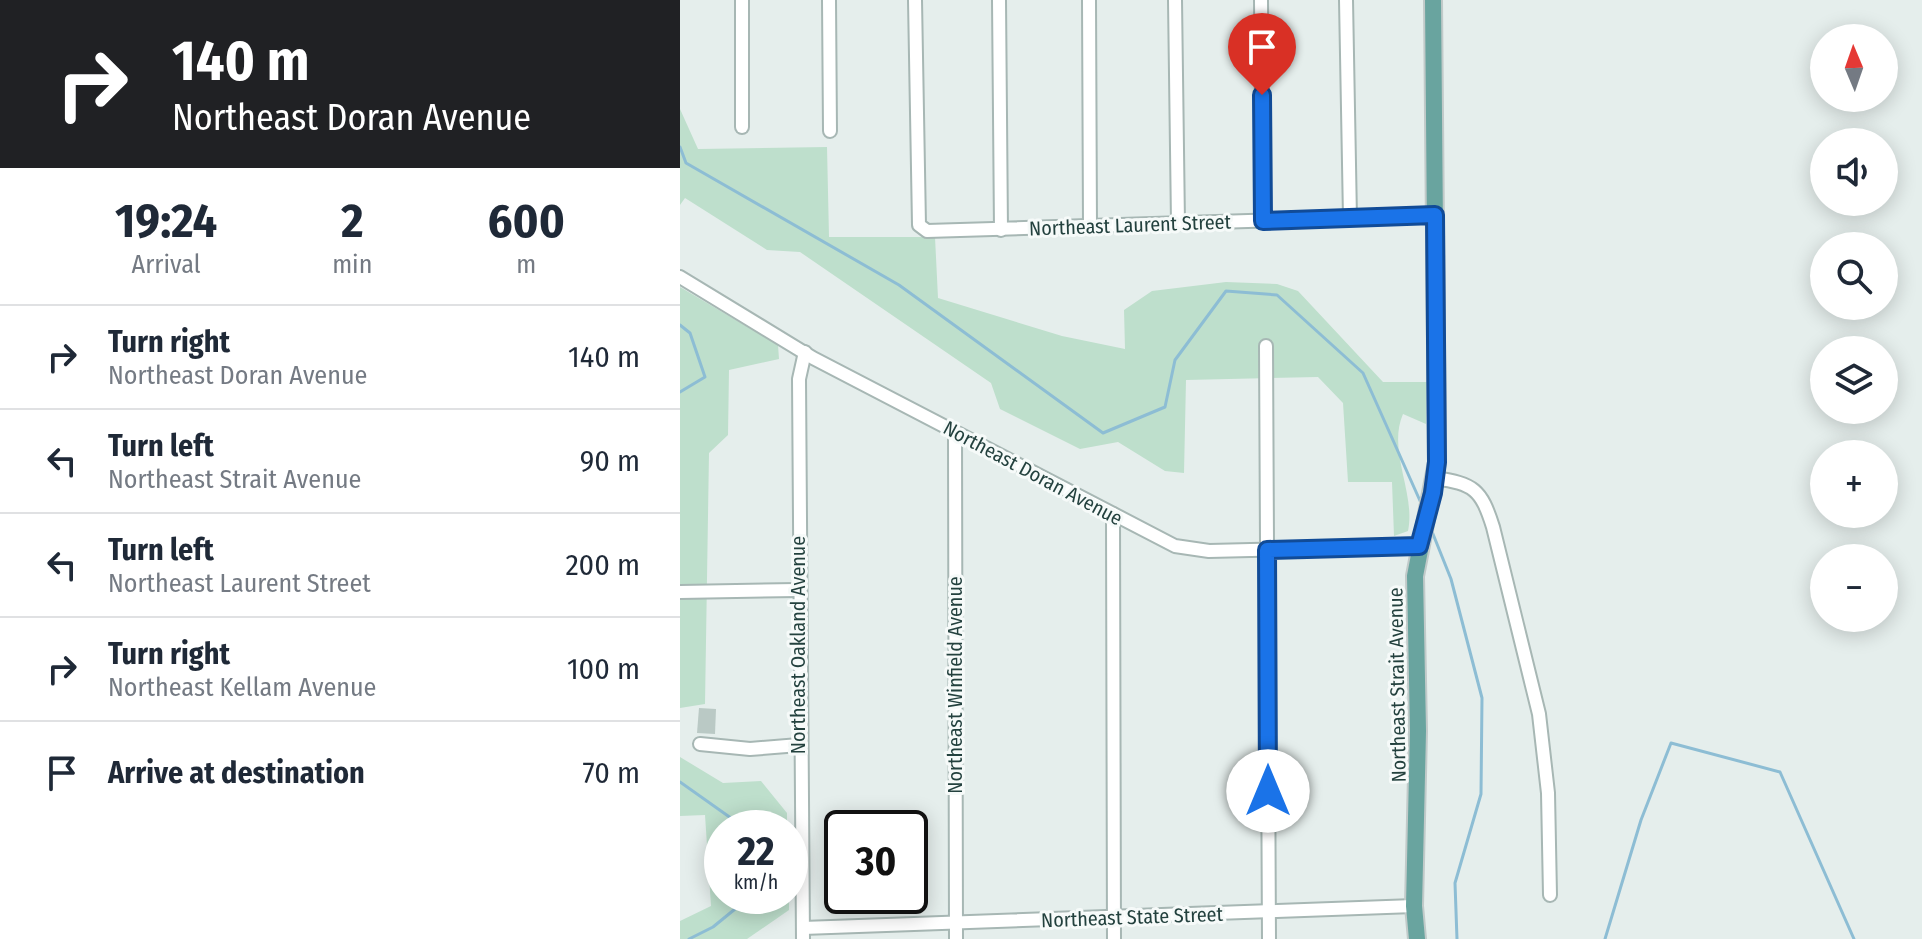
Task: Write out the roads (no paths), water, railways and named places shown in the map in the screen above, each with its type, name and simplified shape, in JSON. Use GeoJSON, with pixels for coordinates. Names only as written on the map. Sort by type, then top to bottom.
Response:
{"type":"FeatureCollection","features":[{"type":"Feature","properties":{"kind":"main road","name":"Northeast Strait Avenue"},"geometry":{"type":"LineString","coordinates":[[1417,939],[1414,906],[1418,731],[1415,576],[1435,478],[1433,0]]}},
{"type":"Feature","properties":{"kind":"street"},"geometry":{"type":"LineString","coordinates":[[742,0],[742,127]]}},
{"type":"Feature","properties":{"kind":"street"},"geometry":{"type":"LineString","coordinates":[[829,0],[830,131]]}},
{"type":"Feature","properties":{"kind":"street","name":"Northeast Laurent Street"},"geometry":{"type":"LineString","coordinates":[[915,0],[922,228],[930,232],[1435,215]]}},
{"type":"Feature","properties":{"kind":"street"},"geometry":{"type":"LineString","coordinates":[[999,0],[1001,230]]}},
{"type":"Feature","properties":{"kind":"street"},"geometry":{"type":"LineString","coordinates":[[1089,0],[1090,226]]}},
{"type":"Feature","properties":{"kind":"street"},"geometry":{"type":"LineString","coordinates":[[1175,0],[1178,223]]}},
{"type":"Feature","properties":{"kind":"street"},"geometry":{"type":"LineString","coordinates":[[1261,0],[1263,221]]}},
{"type":"Feature","properties":{"kind":"street"},"geometry":{"type":"LineString","coordinates":[[1346,0],[1350,218]]}},
{"type":"Feature","properties":{"kind":"street","name":"Northeast Doran Avenue"},"geometry":{"type":"LineString","coordinates":[[680,277],[805,352],[1113,514],[1186,549],[1419,546]]}},
{"type":"Feature","properties":{"kind":"street"},"geometry":{"type":"LineString","coordinates":[[1266,346],[1269,939]]}},
{"type":"Feature","properties":{"kind":"street","name":"Northeast Oakland Avenue"},"geometry":{"type":"LineString","coordinates":[[803,934],[797,590],[799,379],[805,352]]}},
{"type":"Feature","properties":{"kind":"street","name":"Northeast Winfield Avenue"},"geometry":{"type":"LineString","coordinates":[[955,432],[956,939]]}},
{"type":"Feature","properties":{"kind":"street"},"geometry":{"type":"LineString","coordinates":[[1435,478],[1472,487],[1485,502],[1493,527],[1539,714],[1548,793],[1550,895]]}},
{"type":"Feature","properties":{"kind":"street"},"geometry":{"type":"LineString","coordinates":[[1113,514],[1114,939]]}},
{"type":"Feature","properties":{"kind":"street"},"geometry":{"type":"LineString","coordinates":[[680,592],[797,590]]}},
{"type":"Feature","properties":{"kind":"street"},"geometry":{"type":"LineString","coordinates":[[700,744],[750,749],[799,745]]}},
{"type":"Feature","properties":{"kind":"street","name":"Northeast State Street"},"geometry":{"type":"LineString","coordinates":[[803,934],[956,923],[1414,906]]}},
{"type":"Feature","properties":{"kind":"waterway"},"geometry":{"type":"LineString","coordinates":[[680,147],[686,163],[899,285],[1103,433],[1165,407],[1175,360],[1226,291],[1277,295],[1363,373],[1421,503]]}},
{"type":"Feature","properties":{"kind":"waterway"},"geometry":{"type":"LineString","coordinates":[[680,325],[690,333],[705,377],[680,392]]}},
{"type":"Feature","properties":{"kind":"waterway"},"geometry":{"type":"LineString","coordinates":[[1431,529],[1451,579],[1482,698],[1481,794],[1455,883],[1457,939]]}},
{"type":"Feature","properties":{"kind":"waterway"},"geometry":{"type":"LineString","coordinates":[[1605,939],[1641,820],[1671,743],[1780,772],[1854,939]]}},
{"type":"Feature","properties":{"kind":"waterway"},"geometry":{"type":"LineString","coordinates":[[680,782],[720,810]]}},
{"type":"Feature","properties":{"kind":"waterway"},"geometry":{"type":"LineString","coordinates":[[689,939],[713,927],[729,914]]}}]}
